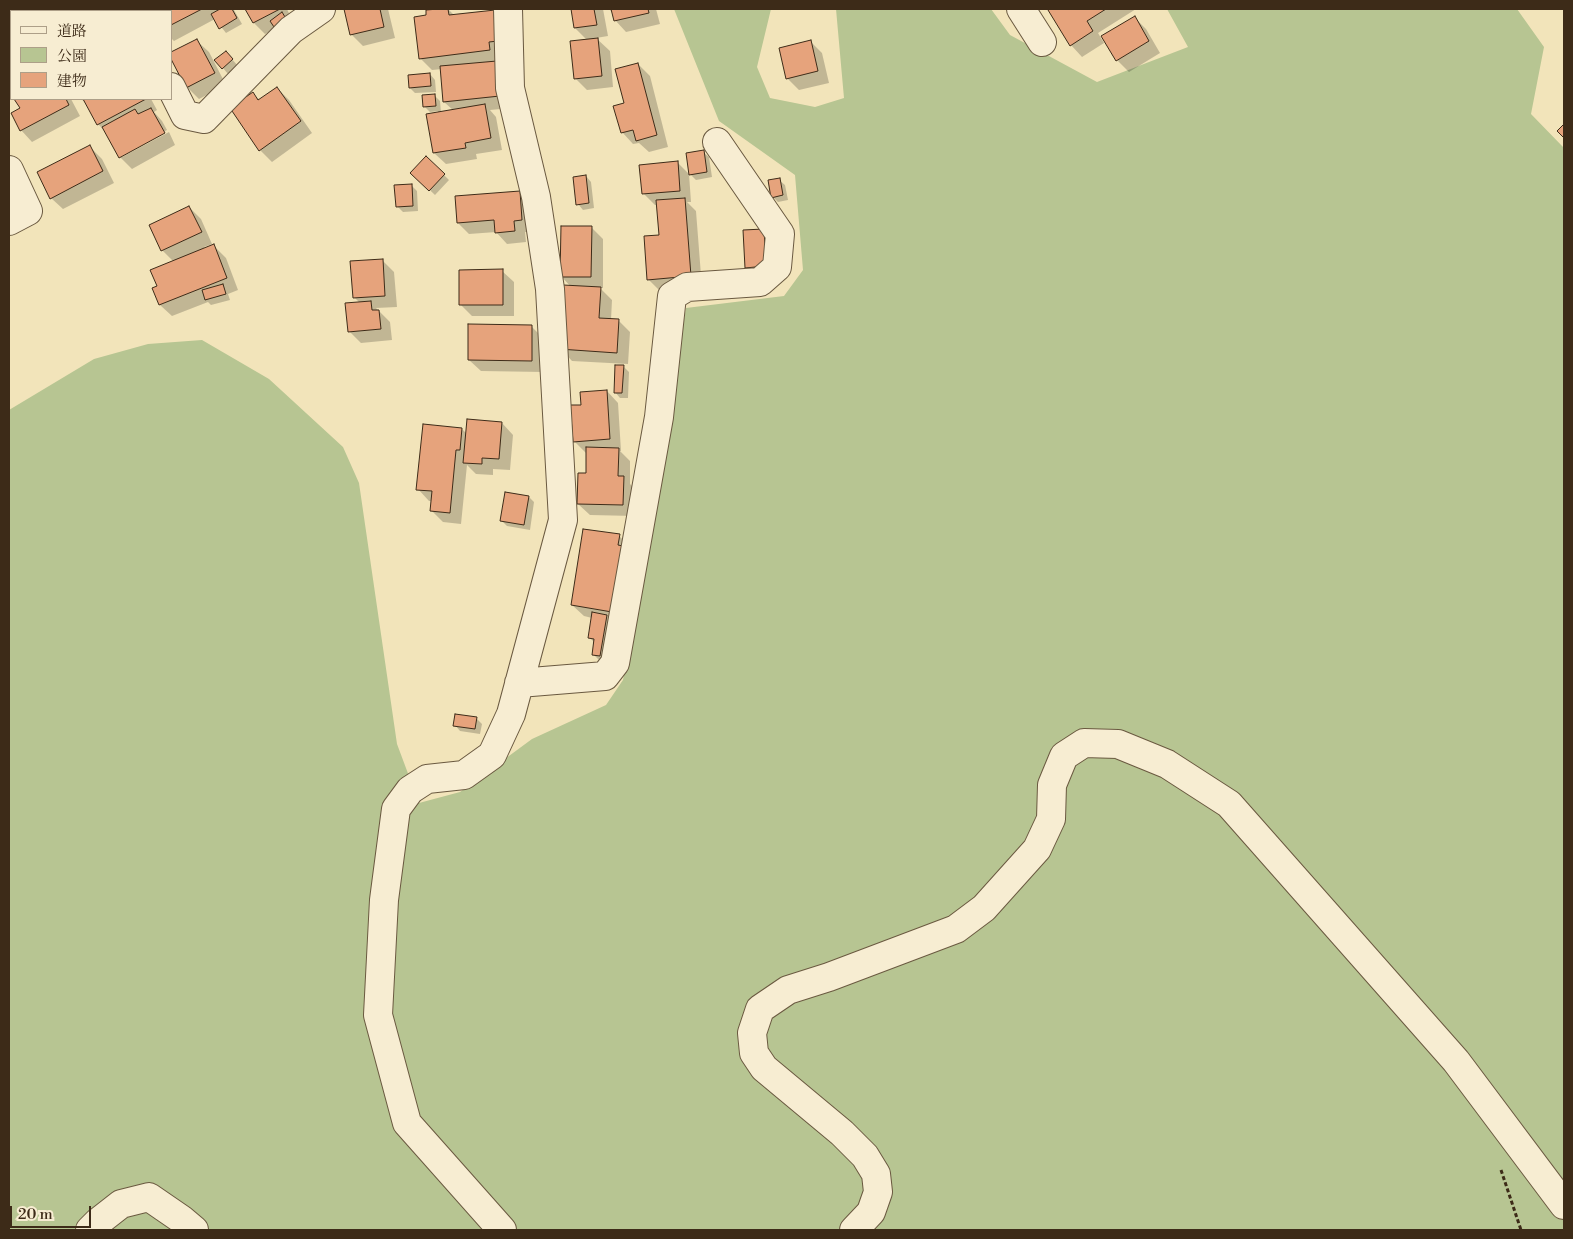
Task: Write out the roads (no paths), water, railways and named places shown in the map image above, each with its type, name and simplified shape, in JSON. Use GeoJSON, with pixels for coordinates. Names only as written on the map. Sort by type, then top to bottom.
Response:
{"type":"FeatureCollection","features":[{"type":"Feature","properties":{"kind":"street"},"geometry":{"type":"LineString","coordinates":[[172,89],[185,115],[204,119],[291,30],[321,9]]}},
{"type":"Feature","properties":{"kind":"street"},"geometry":{"type":"LineString","coordinates":[[502,1230],[406,1123],[378,1015],[384,900],[396,809],[410,790],[427,779],[464,775],[492,755],[510,714],[562,520],[550,289],[536,197],[510,88],[508,9]]}},
{"type":"Feature","properties":{"kind":"street"},"geometry":{"type":"LineString","coordinates":[[1021,9],[1042,42]]}},
{"type":"Feature","properties":{"kind":"street"},"geometry":{"type":"LineString","coordinates":[[519,683],[605,676],[615,663],[659,417],[672,296],[687,287],[760,282],[777,267],[780,234],[717,142]]}},
{"type":"Feature","properties":{"kind":"street"},"geometry":{"type":"LineString","coordinates":[[9,170],[28,210],[9,221]]}},
{"type":"Feature","properties":{"kind":"street"},"geometry":{"type":"LineString","coordinates":[[854,1230],[871,1212],[878,1192],[876,1174],[865,1156],[842,1133],[764,1068],[754,1052],[752,1033],[760,1009],[788,990],[830,977],[956,929],[984,908],[1036,848],[1051,819],[1052,785],[1064,756],[1084,743],[1118,744],[1167,764],[1229,804],[1456,1062],[1564,1205]]}},
{"type":"Feature","properties":{"kind":"street"},"geometry":{"type":"LineString","coordinates":[[90,1230],[121,1204],[149,1197],[194,1230]]}}]}
